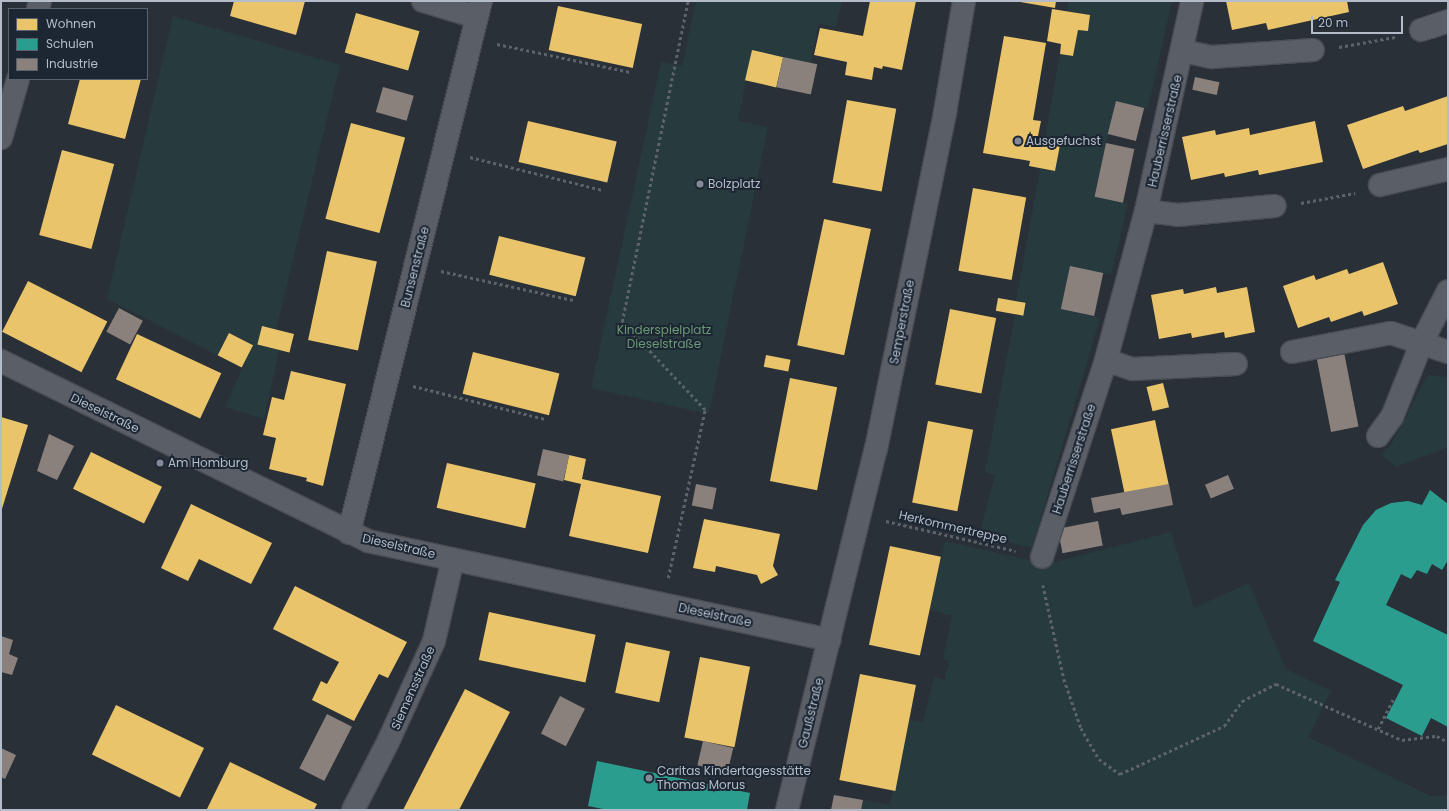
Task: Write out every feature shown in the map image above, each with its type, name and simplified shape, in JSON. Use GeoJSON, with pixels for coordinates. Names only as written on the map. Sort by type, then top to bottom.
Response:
{"type":"FeatureCollection","features":[{"type":"Feature","properties":{"kind":"street"},"geometry":{"type":"LineString","coordinates":[[422,1],[478,9]]}},
{"type":"Feature","properties":{"kind":"street","name":"Semperstraße"},"geometry":{"type":"LineString","coordinates":[[829,640],[860,515],[944,112],[964,1]]}},
{"type":"Feature","properties":{"kind":"street","name":"Hauberrisserstraße"},"geometry":{"type":"LineString","coordinates":[[1042,557],[1106,360],[1146,211],[1183,51],[1192,1]]}},
{"type":"Feature","properties":{"kind":"street","name":"Bunsenstraße"},"geometry":{"type":"LineString","coordinates":[[349,533],[478,9]]}},
{"type":"Feature","properties":{"kind":"street"},"geometry":{"type":"LineString","coordinates":[[1421,30],[1448,21]]}},
{"type":"Feature","properties":{"kind":"street"},"geometry":{"type":"LineString","coordinates":[[1183,51],[1212,57],[1313,50]]}},
{"type":"Feature","properties":{"kind":"street"},"geometry":{"type":"LineString","coordinates":[[1,138],[18,80]]}},
{"type":"Feature","properties":{"kind":"street"},"geometry":{"type":"LineString","coordinates":[[1380,186],[1448,169]]}},
{"type":"Feature","properties":{"kind":"street"},"geometry":{"type":"LineString","coordinates":[[1146,211],[1178,215],[1275,206]]}},
{"type":"Feature","properties":{"kind":"street"},"geometry":{"type":"LineString","coordinates":[[1378,436],[1392,417],[1422,342],[1448,291]]}},
{"type":"Feature","properties":{"kind":"street"},"geometry":{"type":"LineString","coordinates":[[1292,352],[1391,333],[1422,342],[1448,352]]}},
{"type":"Feature","properties":{"kind":"street"},"geometry":{"type":"LineString","coordinates":[[1106,360],[1132,369],[1236,364]]}},
{"type":"Feature","properties":{"kind":"street","name":"Dieselstraße"},"geometry":{"type":"LineString","coordinates":[[1,361],[368,541],[829,640]]}},
{"type":"Feature","properties":{"kind":"street","name":"Siemensstraße"},"geometry":{"type":"LineString","coordinates":[[353,810],[388,742],[434,641],[453,559]]}},
{"type":"Feature","properties":{"kind":"street","name":"Gaußstraße"},"geometry":{"type":"LineString","coordinates":[[787,810],[829,640]]}},
{"type":"Feature","properties":{"kind":"path"},"geometry":{"type":"LineString","coordinates":[[673,552],[705,410],[622,322],[688,1]]}},
{"type":"Feature","properties":{"kind":"path"},"geometry":{"type":"LineString","coordinates":[[1313,50],[1357,46],[1421,30]]}},
{"type":"Feature","properties":{"kind":"path"},"geometry":{"type":"LineString","coordinates":[[471,39],[630,72]]}},
{"type":"Feature","properties":{"kind":"path"},"geometry":{"type":"LineString","coordinates":[[444,150],[602,190]]}},
{"type":"Feature","properties":{"kind":"path"},"geometry":{"type":"LineString","coordinates":[[1275,206],[1331,199],[1380,186]]}},
{"type":"Feature","properties":{"kind":"path"},"geometry":{"type":"LineString","coordinates":[[415,265],[573,300]]}},
{"type":"Feature","properties":{"kind":"path"},"geometry":{"type":"LineString","coordinates":[[387,380],[545,419]]}},
{"type":"Feature","properties":{"kind":"path","name":"Herkommertreppe"},"geometry":{"type":"LineString","coordinates":[[860,515],[1042,557]]}},
{"type":"Feature","properties":{"kind":"path"},"geometry":{"type":"LineString","coordinates":[[1042,557],[1042,581],[1064,679],[1081,728],[1099,759],[1120,774],[1224,726],[1242,701],[1276,684],[1402,740],[1437,736],[1448,742]]}},
{"type":"Feature","properties":{"kind":"path"},"geometry":{"type":"LineString","coordinates":[[1378,729],[1394,697]]}},
{"type":"Feature","properties":{"kind":"green space","name":"Kinderspielplatz Dieselstraße"},"geometry":{"type":"Polygon","coordinates":[[[696,1],[842,1],[836,27],[818,24],[811,63],[752,51],[738,121],[768,127],[709,414],[591,388],[661,62],[682,66],[696,1]]]}},
{"type":"Feature","properties":{"kind":"green space"},"geometry":{"type":"Polygon","coordinates":[[[1069,1],[1172,1],[1148,109],[1116,102],[1106,143],[1095,197],[1128,204],[1111,275],[1070,267],[1061,309],[1100,318],[1032,548],[979,535],[995,475],[985,472],[1015,315],[1024,316],[1026,303],[1016,301],[1040,169],[1055,171],[1061,141],[1045,138],[1060,54],[1073,56],[1078,30],[1088,31],[1090,15],[1067,11],[1069,1]]]}},
{"type":"Feature","properties":{"kind":"green space"},"geometry":{"type":"Polygon","coordinates":[[[173,16],[340,65],[276,330],[262,327],[258,345],[279,350],[264,419],[225,407],[253,345],[229,333],[217,355],[107,299],[173,16]]]}},
{"type":"Feature","properties":{"kind":"green space"},"geometry":{"type":"Polygon","coordinates":[[[1428,375],[1448,377],[1448,447],[1396,467],[1382,455],[1392,443],[1428,375]]]}},
{"type":"Feature","properties":{"kind":"green space"},"geometry":{"type":"Polygon","coordinates":[[[1171,532],[1194,608],[1249,583],[1286,669],[1331,691],[1308,737],[1431,796],[1448,795],[1448,810],[861,810],[863,800],[890,805],[909,720],[923,722],[934,677],[945,680],[949,661],[943,659],[952,615],[929,610],[945,541],[1047,564],[1171,532]]]}},
{"type":"Feature","properties":{"kind":"building: Wohnen"},"geometry":{"type":"Polygon","coordinates":[[[234,1],[305,1],[296,35],[230,16],[234,1]]]}},
{"type":"Feature","properties":{"kind":"building: Wohnen"},"geometry":{"type":"Polygon","coordinates":[[[870,1],[916,1],[902,70],[883,66],[882,69],[874,67],[872,80],[845,75],[847,62],[814,55],[820,28],[863,36],[870,1]]]}},
{"type":"Feature","properties":{"kind":"building: Wohnen"},"geometry":{"type":"Polygon","coordinates":[[[1015,1],[1056,1],[1055,8],[1015,1]]]}},
{"type":"Feature","properties":{"kind":"building: Wohnen"},"geometry":{"type":"Polygon","coordinates":[[[1226,1],[1347,1],[1349,12],[1268,30],[1266,23],[1232,30],[1226,1]]]}},
{"type":"Feature","properties":{"kind":"building: Wohnen"},"geometry":{"type":"Polygon","coordinates":[[[558,6],[642,24],[633,68],[549,50],[558,6]]]}},
{"type":"Feature","properties":{"kind":"building: Wohnen"},"geometry":{"type":"Polygon","coordinates":[[[1052,9],[1090,15],[1088,31],[1078,30],[1073,56],[1060,54],[1061,44],[1047,41],[1052,9]]]}},
{"type":"Feature","properties":{"kind":"building: Wohnen"},"geometry":{"type":"Polygon","coordinates":[[[356,13],[419,31],[408,71],[345,52],[356,13]]]}},
{"type":"Feature","properties":{"kind":"building: Wohnen"},"geometry":{"type":"Polygon","coordinates":[[[1004,36],[1046,43],[1033,120],[1041,121],[1038,136],[1061,140],[1055,171],[1029,166],[1030,161],[983,153],[1004,36]]]}},
{"type":"Feature","properties":{"kind":"building: Wohnen"},"geometry":{"type":"Polygon","coordinates":[[[752,50],[783,57],[776,87],[745,80],[752,50]]]}},
{"type":"Feature","properties":{"kind":"building: Wohnen"},"geometry":{"type":"Polygon","coordinates":[[[80,80],[141,80],[125,139],[68,124],[80,80]]]}},
{"type":"Feature","properties":{"kind":"building: Wohnen"},"geometry":{"type":"Polygon","coordinates":[[[1448,96],[1448,144],[1420,153],[1418,150],[1363,169],[1347,125],[1403,106],[1405,111],[1448,96]]]}},
{"type":"Feature","properties":{"kind":"building: Wohnen"},"geometry":{"type":"Polygon","coordinates":[[[847,100],[896,109],[882,191],[832,183],[847,100]]]}},
{"type":"Feature","properties":{"kind":"building: Wohnen"},"geometry":{"type":"Polygon","coordinates":[[[528,121],[617,141],[607,182],[519,162],[528,121]]]}},
{"type":"Feature","properties":{"kind":"building: Wohnen"},"geometry":{"type":"Polygon","coordinates":[[[1315,121],[1323,162],[1259,175],[1258,170],[1225,177],[1224,173],[1191,180],[1182,137],[1215,130],[1216,135],[1249,128],[1250,135],[1315,121]]]}},
{"type":"Feature","properties":{"kind":"building: Wohnen"},"geometry":{"type":"Polygon","coordinates":[[[351,123],[405,137],[379,233],[325,219],[351,123]]]}},
{"type":"Feature","properties":{"kind":"building: Wohnen"},"geometry":{"type":"Polygon","coordinates":[[[62,150],[114,164],[91,249],[39,235],[62,150]]]}},
{"type":"Feature","properties":{"kind":"building: Wohnen"},"geometry":{"type":"Polygon","coordinates":[[[973,188],[1026,197],[1012,280],[958,271],[973,188]]]}},
{"type":"Feature","properties":{"kind":"building: Wohnen"},"geometry":{"type":"Polygon","coordinates":[[[824,219],[871,229],[844,355],[797,345],[824,219]]]}},
{"type":"Feature","properties":{"kind":"building: Wohnen"},"geometry":{"type":"Polygon","coordinates":[[[499,236],[585,258],[576,296],[489,275],[499,236]]]}},
{"type":"Feature","properties":{"kind":"building: Wohnen"},"geometry":{"type":"Polygon","coordinates":[[[327,251],[377,262],[358,351],[308,340],[327,251]]]}},
{"type":"Feature","properties":{"kind":"building: Wohnen"},"geometry":{"type":"Polygon","coordinates":[[[1383,262],[1398,304],[1364,316],[1362,311],[1331,322],[1329,317],[1298,328],[1283,286],[1314,275],[1316,280],[1347,269],[1349,274],[1383,262]]]}},
{"type":"Feature","properties":{"kind":"building: Wohnen"},"geometry":{"type":"Polygon","coordinates":[[[28,281],[107,321],[81,372],[2,332],[28,281]]]}},
{"type":"Feature","properties":{"kind":"building: Wohnen"},"geometry":{"type":"Polygon","coordinates":[[[1216,287],[1217,293],[1247,287],[1255,332],[1225,338],[1224,332],[1192,338],[1191,333],[1159,339],[1151,295],[1183,289],[1184,294],[1216,287]]]}},
{"type":"Feature","properties":{"kind":"building: Wohnen"},"geometry":{"type":"Polygon","coordinates":[[[998,298],[1026,303],[1023,316],[996,311],[998,298]]]}},
{"type":"Feature","properties":{"kind":"building: Wohnen"},"geometry":{"type":"Polygon","coordinates":[[[950,309],[996,318],[981,394],[935,385],[950,309]]]}},
{"type":"Feature","properties":{"kind":"building: Wohnen"},"geometry":{"type":"Polygon","coordinates":[[[262,326],[294,334],[289,352],[257,344],[262,326]]]}},
{"type":"Feature","properties":{"kind":"building: Wohnen"},"geometry":{"type":"Polygon","coordinates":[[[229,333],[253,345],[242,368],[218,355],[229,333]]]}},
{"type":"Feature","properties":{"kind":"building: Wohnen"},"geometry":{"type":"Polygon","coordinates":[[[137,334],[221,373],[200,419],[116,379],[137,334]]]}},
{"type":"Feature","properties":{"kind":"building: Wohnen"},"geometry":{"type":"Polygon","coordinates":[[[473,352],[559,374],[549,415],[463,394],[473,352]]]}},
{"type":"Feature","properties":{"kind":"building: Wohnen"},"geometry":{"type":"Polygon","coordinates":[[[766,355],[791,360],[788,372],[764,367],[766,355]]]}},
{"type":"Feature","properties":{"kind":"building: Wohnen"},"geometry":{"type":"Polygon","coordinates":[[[291,371],[346,384],[323,486],[306,481],[307,478],[269,469],[276,438],[263,435],[272,397],[284,400],[291,371]]]}},
{"type":"Feature","properties":{"kind":"building: Wohnen"},"geometry":{"type":"Polygon","coordinates":[[[790,378],[837,387],[817,490],[770,481],[790,378]]]}},
{"type":"Feature","properties":{"kind":"building: Wohnen"},"geometry":{"type":"Polygon","coordinates":[[[1163,383],[1169,407],[1153,411],[1147,387],[1163,383]]]}},
{"type":"Feature","properties":{"kind":"building: Wohnen"},"geometry":{"type":"Polygon","coordinates":[[[1,417],[28,425],[1,512],[1,417]]]}},
{"type":"Feature","properties":{"kind":"building: Wohnen"},"geometry":{"type":"Polygon","coordinates":[[[1155,420],[1169,485],[1125,494],[1111,429],[1155,420]]]}},
{"type":"Feature","properties":{"kind":"building: Wohnen"},"geometry":{"type":"Polygon","coordinates":[[[928,421],[973,430],[957,511],[912,502],[928,421]]]}},
{"type":"Feature","properties":{"kind":"building: Wohnen"},"geometry":{"type":"Polygon","coordinates":[[[91,452],[162,487],[144,523],[73,489],[91,452]]]}},
{"type":"Feature","properties":{"kind":"building: Wohnen"},"geometry":{"type":"Polygon","coordinates":[[[569,455],[586,459],[582,479],[661,496],[648,553],[569,536],[581,484],[564,480],[569,455]]]}},
{"type":"Feature","properties":{"kind":"building: Wohnen"},"geometry":{"type":"Polygon","coordinates":[[[447,463],[536,483],[525,528],[437,508],[447,463]]]}},
{"type":"Feature","properties":{"kind":"building: Wohnen"},"geometry":{"type":"Polygon","coordinates":[[[191,504],[272,543],[251,584],[199,559],[188,581],[161,568],[191,504]]]}},
{"type":"Feature","properties":{"kind":"building: Wohnen"},"geometry":{"type":"Polygon","coordinates":[[[704,519],[780,534],[773,566],[778,575],[761,584],[757,575],[716,566],[715,572],[693,568],[704,519]]]}},
{"type":"Feature","properties":{"kind":"building: Wohnen"},"geometry":{"type":"Polygon","coordinates":[[[890,546],[941,557],[920,656],[869,645],[890,546]]]}},
{"type":"Feature","properties":{"kind":"building: Wohnen"},"geometry":{"type":"Polygon","coordinates":[[[295,586],[407,642],[388,678],[379,674],[354,721],[312,700],[321,681],[327,684],[339,662],[273,629],[295,586]]]}},
{"type":"Feature","properties":{"kind":"building: Wohnen"},"geometry":{"type":"Polygon","coordinates":[[[489,612],[596,635],[585,683],[479,660],[489,612]]]}},
{"type":"Feature","properties":{"kind":"building: Wohnen"},"geometry":{"type":"Polygon","coordinates":[[[626,642],[670,651],[659,702],[615,693],[626,642]]]}},
{"type":"Feature","properties":{"kind":"building: Wohnen"},"geometry":{"type":"Polygon","coordinates":[[[700,657],[750,667],[734,747],[684,737],[700,657]]]}},
{"type":"Feature","properties":{"kind":"building: Wohnen"},"geometry":{"type":"Polygon","coordinates":[[[860,674],[916,685],[895,791],[839,780],[860,674]]]}},
{"type":"Feature","properties":{"kind":"building: Wohnen"},"geometry":{"type":"Polygon","coordinates":[[[465,689],[510,712],[459,810],[403,810],[465,689]]]}},
{"type":"Feature","properties":{"kind":"building: Wohnen"},"geometry":{"type":"Polygon","coordinates":[[[116,705],[204,748],[180,797],[92,754],[116,705]]]}},
{"type":"Feature","properties":{"kind":"building: Wohnen"},"geometry":{"type":"Polygon","coordinates":[[[230,762],[317,804],[314,810],[207,809],[230,762]]]}},
{"type":"Feature","properties":{"kind":"building: Schulen"},"geometry":{"type":"Polygon","coordinates":[[[1430,490],[1448,504],[1448,560],[1442,570],[1432,564],[1427,574],[1417,570],[1411,579],[1401,574],[1386,605],[1448,635],[1448,727],[1431,718],[1422,736],[1386,718],[1403,685],[1313,641],[1340,582],[1335,580],[1363,525],[1376,510],[1391,503],[1408,501],[1422,505],[1430,490]]]}},
{"type":"Feature","properties":{"kind":"building: Schulen"},"geometry":{"type":"Polygon","coordinates":[[[597,761],[750,793],[747,810],[608,810],[588,806],[597,761]]]}},
{"type":"Feature","properties":{"kind":"building: Industrie"},"geometry":{"type":"Polygon","coordinates":[[[783,57],[817,64],[811,95],[777,87],[783,57]]]}},
{"type":"Feature","properties":{"kind":"building: Industrie"},"geometry":{"type":"Polygon","coordinates":[[[1195,77],[1219,82],[1217,95],[1192,90],[1195,77]]]}},
{"type":"Feature","properties":{"kind":"building: Industrie"},"geometry":{"type":"Polygon","coordinates":[[[383,87],[414,96],[407,121],[376,112],[383,87]]]}},
{"type":"Feature","properties":{"kind":"building: Industrie"},"geometry":{"type":"Polygon","coordinates":[[[1116,101],[1144,108],[1136,141],[1108,134],[1116,101]]]}},
{"type":"Feature","properties":{"kind":"building: Industrie"},"geometry":{"type":"Polygon","coordinates":[[[1106,143],[1134,149],[1123,203],[1095,197],[1106,143]]]}},
{"type":"Feature","properties":{"kind":"building: Industrie"},"geometry":{"type":"Polygon","coordinates":[[[1070,266],[1103,273],[1094,316],[1061,309],[1070,266]]]}},
{"type":"Feature","properties":{"kind":"building: Industrie"},"geometry":{"type":"Polygon","coordinates":[[[119,308],[143,321],[130,345],[106,332],[119,308]]]}},
{"type":"Feature","properties":{"kind":"building: Industrie"},"geometry":{"type":"Polygon","coordinates":[[[1344,352],[1359,427],[1331,432],[1317,357],[1344,352]]]}},
{"type":"Feature","properties":{"kind":"building: Industrie"},"geometry":{"type":"Polygon","coordinates":[[[49,434],[74,446],[57,480],[37,471],[49,434]]]}},
{"type":"Feature","properties":{"kind":"building: Industrie"},"geometry":{"type":"Polygon","coordinates":[[[543,449],[569,455],[563,481],[537,475],[543,449]]]}},
{"type":"Feature","properties":{"kind":"building: Industrie"},"geometry":{"type":"Polygon","coordinates":[[[1228,475],[1234,489],[1211,499],[1205,485],[1228,475]]]}},
{"type":"Feature","properties":{"kind":"building: Industrie"},"geometry":{"type":"Polygon","coordinates":[[[696,484],[717,488],[712,510],[692,506],[696,484]]]}},
{"type":"Feature","properties":{"kind":"building: Industrie"},"geometry":{"type":"Polygon","coordinates":[[[1169,484],[1173,505],[1122,515],[1120,508],[1094,513],[1091,498],[1169,484]]]}},
{"type":"Feature","properties":{"kind":"building: Industrie"},"geometry":{"type":"Polygon","coordinates":[[[1098,521],[1103,546],[1063,553],[1058,529],[1098,521]]]}},
{"type":"Feature","properties":{"kind":"building: Industrie"},"geometry":{"type":"Polygon","coordinates":[[[1,636],[13,640],[9,654],[18,658],[12,675],[1,672],[1,636]]]}},
{"type":"Feature","properties":{"kind":"building: Industrie"},"geometry":{"type":"Polygon","coordinates":[[[560,696],[585,709],[566,746],[541,733],[560,696]]]}},
{"type":"Feature","properties":{"kind":"building: Industrie"},"geometry":{"type":"Polygon","coordinates":[[[327,714],[352,727],[324,781],[299,768],[327,714]]]}},
{"type":"Feature","properties":{"kind":"building: Industrie"},"geometry":{"type":"Polygon","coordinates":[[[703,741],[733,748],[728,772],[697,765],[703,741]]]}},
{"type":"Feature","properties":{"kind":"building: Industrie"},"geometry":{"type":"Polygon","coordinates":[[[1,748],[16,755],[5,779],[1,777],[1,748]]]}},
{"type":"Feature","properties":{"kind":"building: Industrie"},"geometry":{"type":"Polygon","coordinates":[[[834,795],[863,800],[861,810],[831,810],[834,795]]]}},
{"type":"Feature","properties":{"kind":"place","name":"Ausgefuchst"},"geometry":{"type":"Point","coordinates":[1018,141]}},
{"type":"Feature","properties":{"kind":"place","name":"Bolzplatz"},"geometry":{"type":"Point","coordinates":[700,184]}},
{"type":"Feature","properties":{"kind":"place","name":"Am Homburg"},"geometry":{"type":"Point","coordinates":[160,463]}},
{"type":"Feature","properties":{"kind":"place","name":"Caritas Kindertagesstätte Thomas Morus"},"geometry":{"type":"Point","coordinates":[649,778]}}]}
